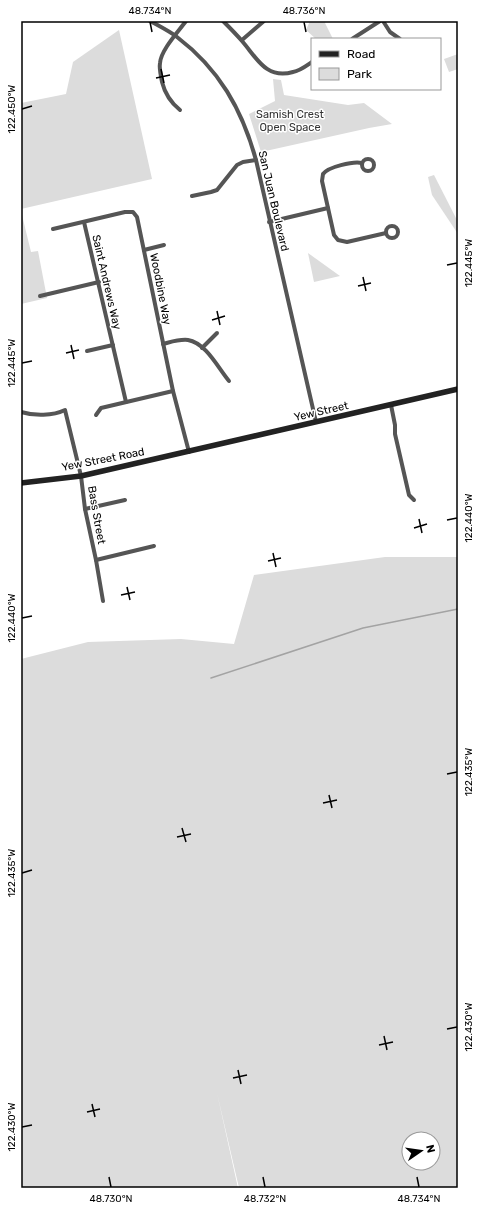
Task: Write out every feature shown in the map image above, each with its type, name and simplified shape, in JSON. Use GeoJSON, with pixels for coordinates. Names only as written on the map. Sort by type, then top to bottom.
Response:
{"type":"FeatureCollection","features":[{"type":"Feature","properties":{"kind":"street","name":"San Juan Boulevard"},"geometry":{"type":"LineString","coordinates":[[150,21],[175,36],[204,61],[228,91],[245,126],[256,160],[316,422]]}},
{"type":"Feature","properties":{"kind":"street"},"geometry":{"type":"LineString","coordinates":[[180,110],[172,103],[167,95],[159,66],[160,58],[163,52],[186,21]]}},
{"type":"Feature","properties":{"kind":"street"},"geometry":{"type":"LineString","coordinates":[[223,21],[242,40],[262,66],[276,73],[294,72],[311,63]]}},
{"type":"Feature","properties":{"kind":"street"},"geometry":{"type":"LineString","coordinates":[[242,40],[264,21]]}},
{"type":"Feature","properties":{"kind":"street"},"geometry":{"type":"LineString","coordinates":[[354,38],[382,21],[390,32],[399,38]]}},
{"type":"Feature","properties":{"kind":"street"},"geometry":{"type":"LineString","coordinates":[[192,196],[217,190],[237,166],[243,162],[256,160]]}},
{"type":"Feature","properties":{"kind":"street"},"geometry":{"type":"LineString","coordinates":[[362,163],[357,162],[328,169],[323,174],[322,181],[334,234],[340,242],[346,242],[386,233]]}},
{"type":"Feature","properties":{"kind":"street"},"geometry":{"type":"LineString","coordinates":[[269,222],[328,208]]}},
{"type":"Feature","properties":{"kind":"street","name":"Woodbine Way"},"geometry":{"type":"LineString","coordinates":[[53,229],[125,212],[133,212],[137,217],[173,391],[189,452]]}},
{"type":"Feature","properties":{"kind":"street","name":"Saint Andrews Way"},"geometry":{"type":"LineString","coordinates":[[84,222],[126,402]]}},
{"type":"Feature","properties":{"kind":"street"},"geometry":{"type":"LineString","coordinates":[[144,250],[164,245]]}},
{"type":"Feature","properties":{"kind":"street"},"geometry":{"type":"LineString","coordinates":[[40,296],[99,282]]}},
{"type":"Feature","properties":{"kind":"street"},"geometry":{"type":"LineString","coordinates":[[202,348],[217,333]]}},
{"type":"Feature","properties":{"kind":"street"},"geometry":{"type":"LineString","coordinates":[[163,344],[179,340],[189,340],[202,348],[228,381]]}},
{"type":"Feature","properties":{"kind":"street","name":"Saint Andrews Way"},"geometry":{"type":"LineString","coordinates":[[87,351],[113,345]]}},
{"type":"Feature","properties":{"kind":"street","name":"Yew Street"},"geometry":{"type":"LineString","coordinates":[[189,452],[458,389]]}},
{"type":"Feature","properties":{"kind":"street"},"geometry":{"type":"LineString","coordinates":[[96,415],[101,408],[173,391]]}},
{"type":"Feature","properties":{"kind":"street"},"geometry":{"type":"LineString","coordinates":[[391,405],[395,425],[395,434],[409,495],[414,500]]}},
{"type":"Feature","properties":{"kind":"street","name":"Bass Street"},"geometry":{"type":"LineString","coordinates":[[21,412],[44,414],[65,410],[81,476],[85,509],[103,601]]}},
{"type":"Feature","properties":{"kind":"street","name":"Yew Street Road"},"geometry":{"type":"LineString","coordinates":[[21,483],[81,476],[189,452]]}},
{"type":"Feature","properties":{"kind":"street"},"geometry":{"type":"LineString","coordinates":[[85,509],[125,500]]}},
{"type":"Feature","properties":{"kind":"street"},"geometry":{"type":"LineString","coordinates":[[96,560],[154,546]]}},
{"type":"Feature","properties":{"kind":"green space"},"geometry":{"type":"Polygon","coordinates":[[[310,21],[326,21],[325,23],[332,38],[315,38],[306,30],[310,21]]]}},
{"type":"Feature","properties":{"kind":"green space"},"geometry":{"type":"Polygon","coordinates":[[[119,30],[152,179],[21,209],[21,103],[66,94],[73,62],[119,30]]]}},
{"type":"Feature","properties":{"kind":"green space"},"geometry":{"type":"Polygon","coordinates":[[[458,54],[458,69],[449,72],[444,59],[458,54]]]}},
{"type":"Feature","properties":{"kind":"green space","name":"Samish Crest Open Space"},"geometry":{"type":"Polygon","coordinates":[[[273,79],[281,80],[284,95],[348,105],[364,103],[392,124],[261,152],[249,114],[275,101],[273,79]]]}},
{"type":"Feature","properties":{"kind":"green space"},"geometry":{"type":"Polygon","coordinates":[[[434,175],[458,222],[458,234],[432,195],[428,177],[434,175]]]}},
{"type":"Feature","properties":{"kind":"green space"},"geometry":{"type":"Polygon","coordinates":[[[21,211],[31,252],[38,251],[47,298],[21,304],[21,211]]]}},
{"type":"Feature","properties":{"kind":"green space"},"geometry":{"type":"Polygon","coordinates":[[[308,253],[340,276],[314,282],[308,253]]]}},
{"type":"Feature","properties":{"kind":"green space"},"geometry":{"type":"Polygon","coordinates":[[[385,557],[458,557],[458,1188],[239,1188],[217,1093],[238,1188],[21,1188],[21,659],[88,642],[181,639],[234,644],[254,575],[385,557]]]}},
{"type":"Feature","properties":{"kind":"waterway"},"geometry":{"type":"LineString","coordinates":[[211,678],[363,628],[458,609]]}}]}
